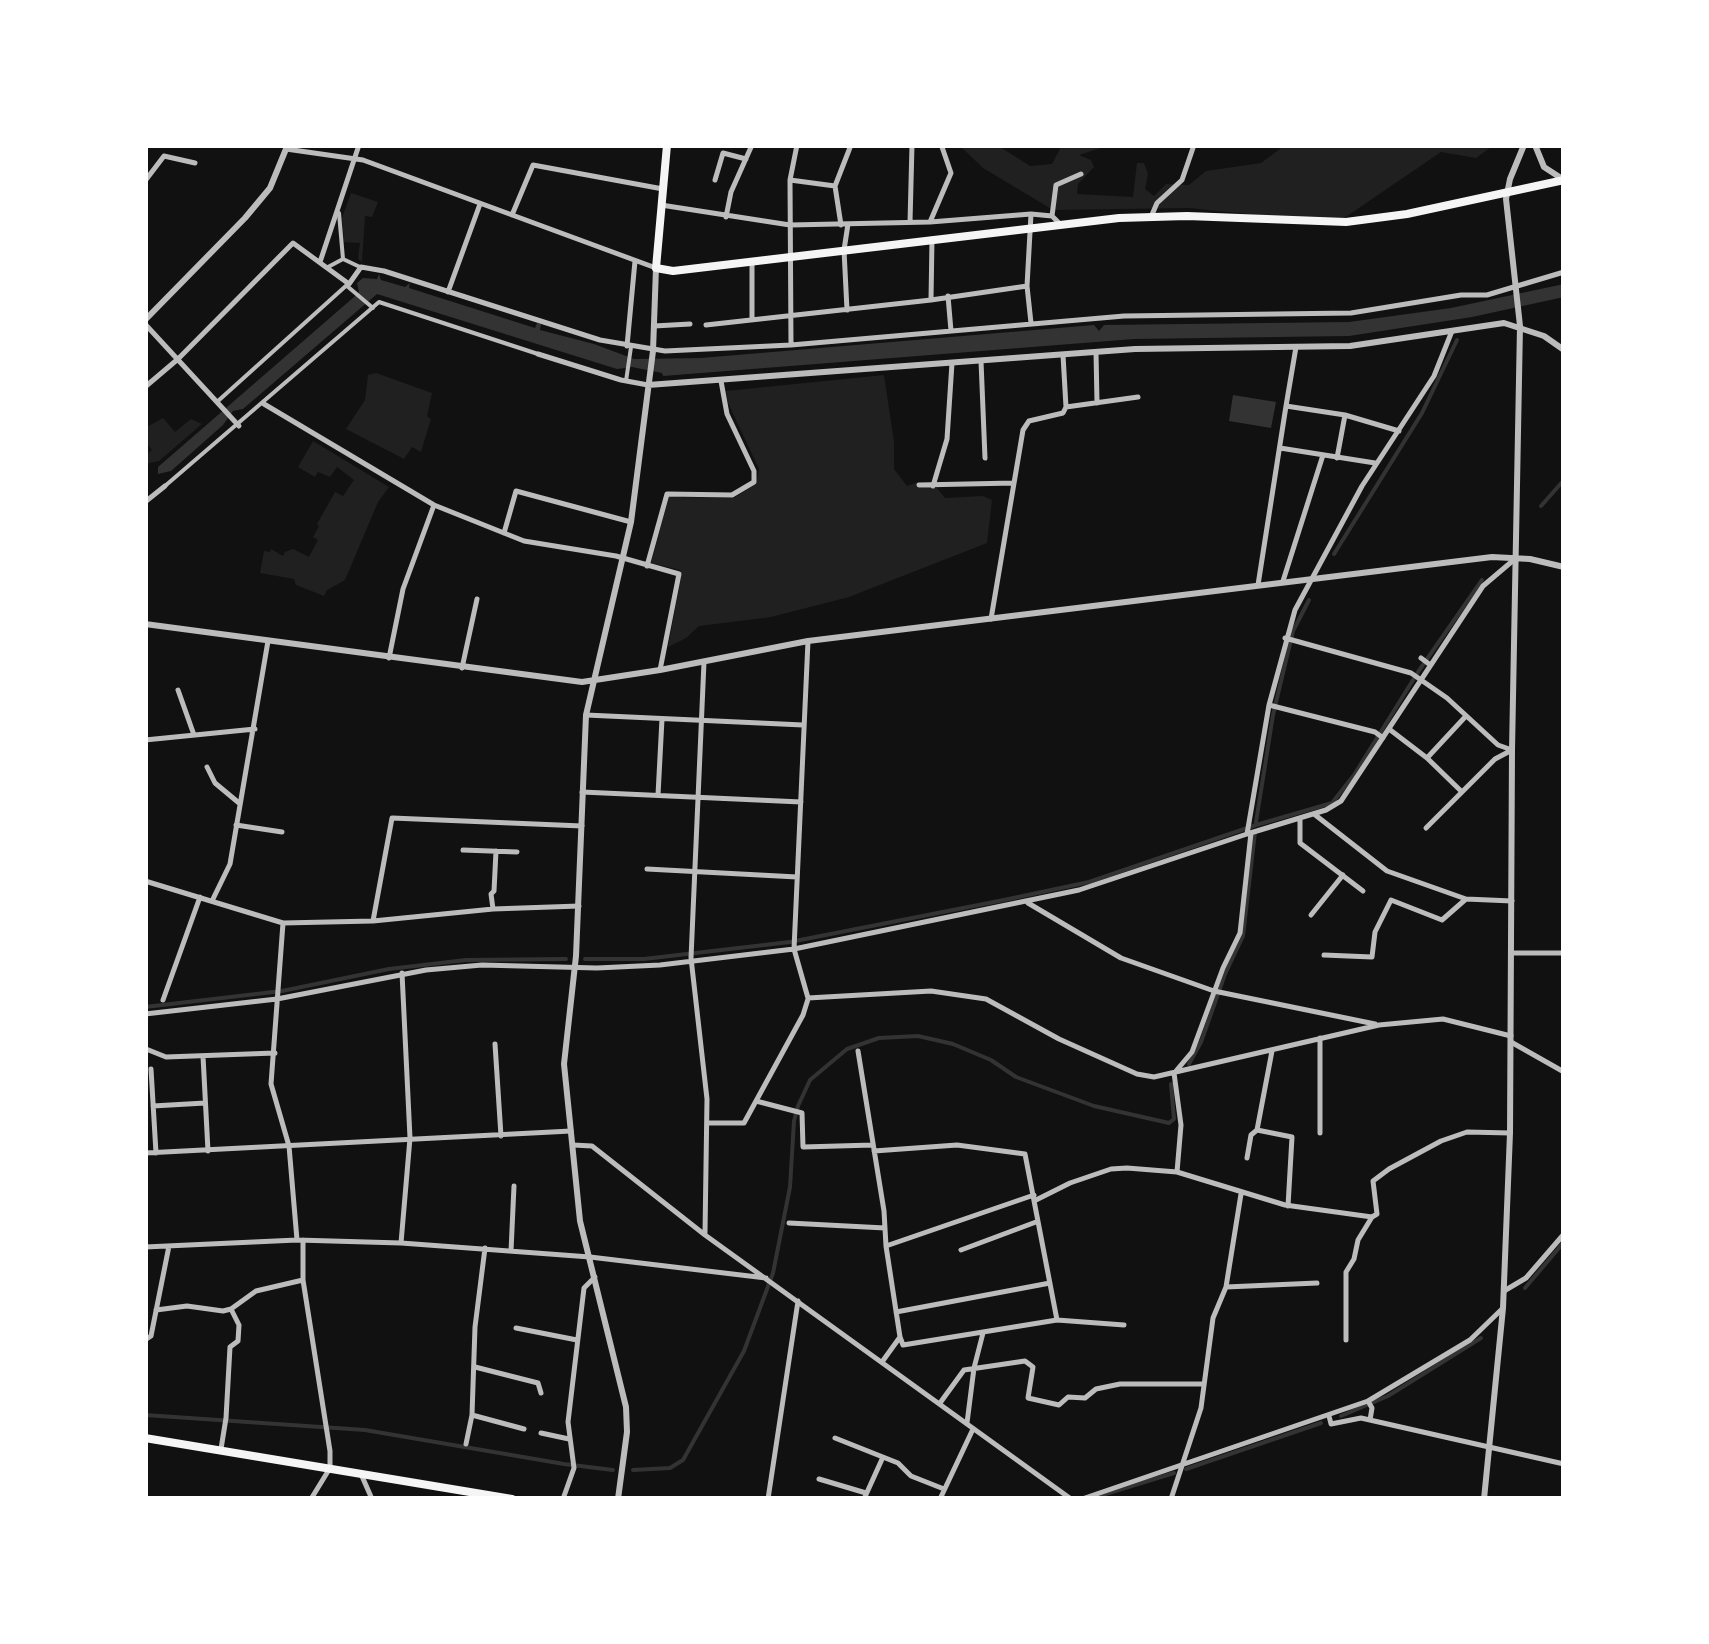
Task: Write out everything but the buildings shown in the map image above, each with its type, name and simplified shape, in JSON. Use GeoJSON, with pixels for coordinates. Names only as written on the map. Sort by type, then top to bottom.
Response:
{"type":"FeatureCollection","features":[{"type":"Feature","properties":{"kind":"main road"},"geometry":{"type":"LineString","coordinates":[[667,145],[656,268],[673,271],[1060,224],[1151,217],[1346,222],[1407,214],[1564,180]]}},
{"type":"Feature","properties":{"kind":"main road"},"geometry":{"type":"LineString","coordinates":[[145,1438],[512,1499]]}},
{"type":"Feature","properties":{"kind":"street"},"geometry":{"type":"LineString","coordinates":[[343,258],[339,213],[359,145]]}},
{"type":"Feature","properties":{"kind":"street"},"geometry":{"type":"LineString","coordinates":[[726,217],[731,192],[752,145]]}},
{"type":"Feature","properties":{"kind":"street"},"geometry":{"type":"LineString","coordinates":[[791,344],[790,180],[797,145]]}},
{"type":"Feature","properties":{"kind":"street"},"geometry":{"type":"LineString","coordinates":[[847,310],[844,225],[836,186],[852,145]]}},
{"type":"Feature","properties":{"kind":"street"},"geometry":{"type":"LineString","coordinates":[[910,222],[912,145]]}},
{"type":"Feature","properties":{"kind":"street"},"geometry":{"type":"LineString","coordinates":[[1151,217],[1182,180],[1194,145]]}},
{"type":"Feature","properties":{"kind":"street"},"geometry":{"type":"LineString","coordinates":[[1535,145],[1544,167],[1564,180]]}},
{"type":"Feature","properties":{"kind":"street"},"geometry":{"type":"LineString","coordinates":[[236,423],[145,322],[270,188],[286,147],[356,159],[656,268],[652,354],[631,522],[586,715],[575,966],[564,1064],[577,1200],[628,1421],[618,1499]]}},
{"type":"Feature","properties":{"kind":"street"},"geometry":{"type":"LineString","coordinates":[[930,222],[951,173],[942,147]]}},
{"type":"Feature","properties":{"kind":"street"},"geometry":{"type":"LineString","coordinates":[[1484,1499],[1503,1308],[1510,1133],[1520,308],[1507,193],[1521,147]]}},
{"type":"Feature","properties":{"kind":"street"},"geometry":{"type":"LineString","coordinates":[[715,180],[724,153],[746,159]]}},
{"type":"Feature","properties":{"kind":"street"},"geometry":{"type":"LineString","coordinates":[[145,181],[164,156],[195,162]]}},
{"type":"Feature","properties":{"kind":"street"},"geometry":{"type":"LineString","coordinates":[[512,215],[533,164],[662,190]]}},
{"type":"Feature","properties":{"kind":"street"},"geometry":{"type":"LineString","coordinates":[[1052,216],[1056,185],[1081,174]]}},
{"type":"Feature","properties":{"kind":"street"},"geometry":{"type":"LineString","coordinates":[[790,180],[836,186]]}},
{"type":"Feature","properties":{"kind":"street"},"geometry":{"type":"LineString","coordinates":[[448,292],[480,204]]}},
{"type":"Feature","properties":{"kind":"street"},"geometry":{"type":"LineString","coordinates":[[661,206],[790,226],[1032,214],[1052,216],[1060,224]]}},
{"type":"Feature","properties":{"kind":"street"},"geometry":{"type":"LineString","coordinates":[[320,262],[334,214],[339,213]]}},
{"type":"Feature","properties":{"kind":"street"},"geometry":{"type":"LineString","coordinates":[[1030,322],[1027,286],[1032,214]]}},
{"type":"Feature","properties":{"kind":"street"},"geometry":{"type":"LineString","coordinates":[[931,300],[932,240]]}},
{"type":"Feature","properties":{"kind":"street"},"geometry":{"type":"LineString","coordinates":[[145,387],[293,243],[328,267],[371,307]]}},
{"type":"Feature","properties":{"kind":"street"},"geometry":{"type":"LineString","coordinates":[[343,258],[360,267],[384,271],[652,354],[1158,314],[1351,313],[1518,290],[1564,272]]}},
{"type":"Feature","properties":{"kind":"street"},"geometry":{"type":"LineString","coordinates":[[328,267],[343,258]]}},
{"type":"Feature","properties":{"kind":"street"},"geometry":{"type":"LineString","coordinates":[[752,260],[752,320]]}},
{"type":"Feature","properties":{"kind":"street"},"geometry":{"type":"LineString","coordinates":[[626,381],[636,261]]}},
{"type":"Feature","properties":{"kind":"street"},"geometry":{"type":"LineString","coordinates":[[219,403],[348,285],[360,267]]}},
{"type":"Feature","properties":{"kind":"street"},"geometry":{"type":"LineString","coordinates":[[706,325],[1027,286]]}},
{"type":"Feature","properties":{"kind":"street"},"geometry":{"type":"LineString","coordinates":[[948,296],[952,331]]}},
{"type":"Feature","properties":{"kind":"street"},"geometry":{"type":"LineString","coordinates":[[145,502],[380,302],[648,385],[1096,352],[1350,346],[1496,323],[1520,326],[1564,350]]}},
{"type":"Feature","properties":{"kind":"street"},"geometry":{"type":"LineString","coordinates":[[654,326],[690,324]]}},
{"type":"Feature","properties":{"kind":"street"},"geometry":{"type":"LineString","coordinates":[[1177,1172],[1181,1125],[1174,1074],[1192,1052],[1240,932],[1250,831],[1289,639],[1310,579],[1376,463],[1434,376],[1452,332]]}},
{"type":"Feature","properties":{"kind":"street"},"geometry":{"type":"LineString","coordinates":[[1258,585],[1296,346]]}},
{"type":"Feature","properties":{"kind":"street"},"geometry":{"type":"LineString","coordinates":[[1096,352],[1098,402]]}},
{"type":"Feature","properties":{"kind":"street"},"geometry":{"type":"LineString","coordinates":[[992,619],[1023,430],[1029,421],[1062,413],[1066,407],[1062,355]]}},
{"type":"Feature","properties":{"kind":"street"},"geometry":{"type":"LineString","coordinates":[[981,361],[984,458]]}},
{"type":"Feature","properties":{"kind":"street"},"geometry":{"type":"LineString","coordinates":[[933,486],[947,440],[952,363]]}},
{"type":"Feature","properties":{"kind":"street"},"geometry":{"type":"LineString","coordinates":[[647,566],[667,494],[732,496],[754,482],[754,471],[727,414],[721,381]]}},
{"type":"Feature","properties":{"kind":"street"},"geometry":{"type":"LineString","coordinates":[[1066,407],[1138,397]]}},
{"type":"Feature","properties":{"kind":"street"},"geometry":{"type":"LineString","coordinates":[[264,404],[396,486],[434,505],[524,540],[679,574],[660,670]]}},
{"type":"Feature","properties":{"kind":"street"},"geometry":{"type":"LineString","coordinates":[[1286,406],[1345,415],[1399,432]]}},
{"type":"Feature","properties":{"kind":"street"},"geometry":{"type":"LineString","coordinates":[[1337,458],[1345,415]]}},
{"type":"Feature","properties":{"kind":"street"},"geometry":{"type":"LineString","coordinates":[[1280,448],[1376,463]]}},
{"type":"Feature","properties":{"kind":"street"},"geometry":{"type":"LineString","coordinates":[[1283,582],[1323,456]]}},
{"type":"Feature","properties":{"kind":"street"},"geometry":{"type":"LineString","coordinates":[[918,486],[1014,483]]}},
{"type":"Feature","properties":{"kind":"street"},"geometry":{"type":"LineString","coordinates":[[504,533],[516,492],[631,522]]}},
{"type":"Feature","properties":{"kind":"street"},"geometry":{"type":"LineString","coordinates":[[389,658],[403,589],[434,505]]}},
{"type":"Feature","properties":{"kind":"street"},"geometry":{"type":"LineString","coordinates":[[145,624],[557,681],[594,680],[808,640],[1492,557],[1517,557],[1564,567]]}},
{"type":"Feature","properties":{"kind":"street"},"geometry":{"type":"LineString","coordinates":[[145,1014],[402,973],[482,965],[597,968],[794,944],[1078,890],[1250,831],[1313,814],[1341,801],[1380,736],[1389,729],[1425,661],[1490,577],[1517,557]]}},
{"type":"Feature","properties":{"kind":"street"},"geometry":{"type":"LineString","coordinates":[[462,668],[476,599]]}},
{"type":"Feature","properties":{"kind":"street"},"geometry":{"type":"LineString","coordinates":[[1289,639],[1417,676],[1498,745],[1512,750]]}},
{"type":"Feature","properties":{"kind":"street"},"geometry":{"type":"LineString","coordinates":[[708,1123],[744,1123],[803,1016],[808,998],[794,944],[808,640]]}},
{"type":"Feature","properties":{"kind":"street"},"geometry":{"type":"LineString","coordinates":[[212,900],[230,864],[268,641]]}},
{"type":"Feature","properties":{"kind":"street"},"geometry":{"type":"LineString","coordinates":[[704,662],[692,957],[708,1123],[705,1235]]}},
{"type":"Feature","properties":{"kind":"street"},"geometry":{"type":"LineString","coordinates":[[178,690],[194,735]]}},
{"type":"Feature","properties":{"kind":"street"},"geometry":{"type":"LineString","coordinates":[[1274,706],[1380,736]]}},
{"type":"Feature","properties":{"kind":"street"},"geometry":{"type":"LineString","coordinates":[[586,715],[804,725]]}},
{"type":"Feature","properties":{"kind":"street"},"geometry":{"type":"LineString","coordinates":[[1428,758],[1467,716]]}},
{"type":"Feature","properties":{"kind":"street"},"geometry":{"type":"LineString","coordinates":[[658,795],[662,720]]}},
{"type":"Feature","properties":{"kind":"street"},"geometry":{"type":"LineString","coordinates":[[145,740],[255,729]]}},
{"type":"Feature","properties":{"kind":"street"},"geometry":{"type":"LineString","coordinates":[[1389,729],[1428,758],[1461,791]]}},
{"type":"Feature","properties":{"kind":"street"},"geometry":{"type":"LineString","coordinates":[[1426,828],[1495,759],[1512,750]]}},
{"type":"Feature","properties":{"kind":"street"},"geometry":{"type":"LineString","coordinates":[[207,767],[215,783],[240,803]]}},
{"type":"Feature","properties":{"kind":"street"},"geometry":{"type":"LineString","coordinates":[[582,792],[800,802]]}},
{"type":"Feature","properties":{"kind":"street"},"geometry":{"type":"LineString","coordinates":[[1313,814],[1387,871],[1466,899],[1512,901]]}},
{"type":"Feature","properties":{"kind":"street"},"geometry":{"type":"LineString","coordinates":[[372,922],[392,818],[582,826]]}},
{"type":"Feature","properties":{"kind":"street"},"geometry":{"type":"LineString","coordinates":[[1300,818],[1300,842],[1364,891]]}},
{"type":"Feature","properties":{"kind":"street"},"geometry":{"type":"LineString","coordinates":[[236,825],[282,832]]}},
{"type":"Feature","properties":{"kind":"street"},"geometry":{"type":"LineString","coordinates":[[463,850],[517,852]]}},
{"type":"Feature","properties":{"kind":"street"},"geometry":{"type":"LineString","coordinates":[[493,909],[496,851]]}},
{"type":"Feature","properties":{"kind":"street"},"geometry":{"type":"LineString","coordinates":[[647,868],[796,876]]}},
{"type":"Feature","properties":{"kind":"street"},"geometry":{"type":"LineString","coordinates":[[1311,914],[1343,875]]}},
{"type":"Feature","properties":{"kind":"street"},"geometry":{"type":"LineString","coordinates":[[145,881],[283,923],[372,922],[493,909],[578,906]]}},
{"type":"Feature","properties":{"kind":"street"},"geometry":{"type":"LineString","coordinates":[[164,1000],[200,897]]}},
{"type":"Feature","properties":{"kind":"street"},"geometry":{"type":"LineString","coordinates":[[1324,955],[1372,958],[1375,932],[1390,900],[1442,920],[1466,899]]}},
{"type":"Feature","properties":{"kind":"street"},"geometry":{"type":"LineString","coordinates":[[1028,902],[1121,958],[1218,992],[1379,1024]]}},
{"type":"Feature","properties":{"kind":"street"},"geometry":{"type":"LineString","coordinates":[[283,923],[271,1084],[288,1146],[303,1280],[328,1426],[330,1468],[310,1499]]}},
{"type":"Feature","properties":{"kind":"street"},"geometry":{"type":"LineString","coordinates":[[1512,953],[1564,953]]}},
{"type":"Feature","properties":{"kind":"street"},"geometry":{"type":"LineString","coordinates":[[401,1243],[410,1138],[402,973]]}},
{"type":"Feature","properties":{"kind":"street"},"geometry":{"type":"LineString","coordinates":[[808,998],[930,991],[986,999],[1059,1040],[1137,1074],[1154,1077],[1379,1024],[1443,1019],[1511,1039],[1564,1072]]}},
{"type":"Feature","properties":{"kind":"street"},"geometry":{"type":"LineString","coordinates":[[1320,1038],[1320,1134]]}},
{"type":"Feature","properties":{"kind":"street"},"geometry":{"type":"LineString","coordinates":[[495,1044],[501,1136]]}},
{"type":"Feature","properties":{"kind":"street"},"geometry":{"type":"LineString","coordinates":[[146,1050],[166,1057],[274,1053]]}},
{"type":"Feature","properties":{"kind":"street"},"geometry":{"type":"LineString","coordinates":[[1247,1158],[1251,1135],[1257,1130],[1272,1050]]}},
{"type":"Feature","properties":{"kind":"street"},"geometry":{"type":"LineString","coordinates":[[858,1051],[903,1345],[1057,1320],[1124,1325]]}},
{"type":"Feature","properties":{"kind":"street"},"geometry":{"type":"LineString","coordinates":[[203,1056],[208,1151]]}},
{"type":"Feature","properties":{"kind":"street"},"geometry":{"type":"LineString","coordinates":[[151,1069],[156,1152]]}},
{"type":"Feature","properties":{"kind":"street"},"geometry":{"type":"LineString","coordinates":[[756,1102],[797,1110],[803,1147],[956,1145],[1025,1154],[1057,1320]]}},
{"type":"Feature","properties":{"kind":"street"},"geometry":{"type":"LineString","coordinates":[[154,1106],[206,1103]]}},
{"type":"Feature","properties":{"kind":"street"},"geometry":{"type":"LineString","coordinates":[[1257,1130],[1292,1137],[1288,1206]]}},
{"type":"Feature","properties":{"kind":"street"},"geometry":{"type":"LineString","coordinates":[[145,1153],[572,1131]]}},
{"type":"Feature","properties":{"kind":"street"},"geometry":{"type":"LineString","coordinates":[[1346,1340],[1346,1272],[1358,1240],[1377,1214],[1373,1181],[1441,1141],[1467,1132],[1510,1133]]}},
{"type":"Feature","properties":{"kind":"street"},"geometry":{"type":"LineString","coordinates":[[574,1145],[592,1146],[705,1235],[1071,1499]]}},
{"type":"Feature","properties":{"kind":"street"},"geometry":{"type":"LineString","coordinates":[[886,1246],[1111,1170],[1177,1172],[1288,1206],[1372,1217]]}},
{"type":"Feature","properties":{"kind":"street"},"geometry":{"type":"LineString","coordinates":[[512,1251],[514,1186]]}},
{"type":"Feature","properties":{"kind":"street"},"geometry":{"type":"LineString","coordinates":[[1170,1499],[1197,1424],[1213,1318],[1226,1287],[1242,1194]]}},
{"type":"Feature","properties":{"kind":"street"},"geometry":{"type":"LineString","coordinates":[[961,1250],[1036,1222]]}},
{"type":"Feature","properties":{"kind":"street"},"geometry":{"type":"LineString","coordinates":[[790,1223],[885,1228]]}},
{"type":"Feature","properties":{"kind":"street"},"geometry":{"type":"LineString","coordinates":[[1504,1291],[1526,1278],[1564,1234]]}},
{"type":"Feature","properties":{"kind":"street"},"geometry":{"type":"LineString","coordinates":[[145,1247],[300,1240],[401,1243],[590,1257],[769,1280]]}},
{"type":"Feature","properties":{"kind":"street"},"geometry":{"type":"LineString","coordinates":[[145,1340],[151,1336],[170,1246]]}},
{"type":"Feature","properties":{"kind":"street"},"geometry":{"type":"LineString","coordinates":[[466,1444],[472,1416],[475,1326],[485,1248]]}},
{"type":"Feature","properties":{"kind":"street"},"geometry":{"type":"LineString","coordinates":[[563,1499],[574,1465],[569,1439],[584,1288],[595,1277]]}},
{"type":"Feature","properties":{"kind":"street"},"geometry":{"type":"LineString","coordinates":[[156,1310],[186,1306],[231,1309],[256,1290],[303,1280]]}},
{"type":"Feature","properties":{"kind":"street"},"geometry":{"type":"LineString","coordinates":[[896,1312],[1050,1283]]}},
{"type":"Feature","properties":{"kind":"street"},"geometry":{"type":"LineString","coordinates":[[1226,1287],[1318,1283]]}},
{"type":"Feature","properties":{"kind":"street"},"geometry":{"type":"LineString","coordinates":[[768,1499],[798,1301]]}},
{"type":"Feature","properties":{"kind":"street"},"geometry":{"type":"LineString","coordinates":[[1082,1499],[1369,1404],[1470,1340],[1503,1308]]}},
{"type":"Feature","properties":{"kind":"street"},"geometry":{"type":"LineString","coordinates":[[220,1450],[230,1348],[238,1341],[239,1326],[231,1309]]}},
{"type":"Feature","properties":{"kind":"street"},"geometry":{"type":"LineString","coordinates":[[516,1328],[577,1340]]}},
{"type":"Feature","properties":{"kind":"street"},"geometry":{"type":"LineString","coordinates":[[940,1499],[970,1426],[974,1368],[984,1331]]}},
{"type":"Feature","properties":{"kind":"street"},"geometry":{"type":"LineString","coordinates":[[882,1362],[900,1336]]}},
{"type":"Feature","properties":{"kind":"street"},"geometry":{"type":"LineString","coordinates":[[940,1403],[964,1370],[1025,1361],[1033,1368],[1028,1398],[1060,1404],[1068,1396],[1085,1398],[1096,1389],[1120,1384],[1204,1384]]}},
{"type":"Feature","properties":{"kind":"street"},"geometry":{"type":"LineString","coordinates":[[476,1367],[538,1383],[541,1393]]}},
{"type":"Feature","properties":{"kind":"street"},"geometry":{"type":"LineString","coordinates":[[1369,1404],[1370,1420]]}},
{"type":"Feature","properties":{"kind":"street"},"geometry":{"type":"LineString","coordinates":[[472,1416],[524,1429]]}},
{"type":"Feature","properties":{"kind":"street"},"geometry":{"type":"LineString","coordinates":[[1329,1416],[1331,1424],[1354,1417],[1564,1464]]}},
{"type":"Feature","properties":{"kind":"street"},"geometry":{"type":"LineString","coordinates":[[541,1433],[569,1439]]}},
{"type":"Feature","properties":{"kind":"street"},"geometry":{"type":"LineString","coordinates":[[835,1438],[898,1463],[911,1476],[944,1490]]}},
{"type":"Feature","properties":{"kind":"street"},"geometry":{"type":"LineString","coordinates":[[819,1479],[865,1496],[882,1457]]}},
{"type":"Feature","properties":{"kind":"street"},"geometry":{"type":"LineString","coordinates":[[362,1474],[372,1499]]}},
{"type":"Feature","properties":{"kind":"shaded area"},"geometry":{"type":"Polygon","coordinates":[[[959,145],[997,145],[1030,166],[1052,164],[1062,145],[1110,145],[1079,155],[1091,160],[1094,167],[1078,184],[1077,194],[1133,197],[1137,163],[1144,163],[1148,174],[1145,189],[1154,196],[1166,184],[1189,185],[1206,171],[1261,163],[1280,145],[1494,145],[1476,158],[1441,152],[1337,223],[1189,208],[1053,210],[983,168],[959,145]]]}},
{"type":"Feature","properties":{"kind":"shaded area"},"geometry":{"type":"Polygon","coordinates":[[[351,193],[378,202],[372,217],[365,216],[362,262],[358,259],[360,243],[344,242],[342,218],[351,193]]]}},
{"type":"Feature","properties":{"kind":"shaded area"},"geometry":{"type":"Polygon","coordinates":[[[379,274],[381,280],[405,287],[410,283],[409,288],[535,328],[537,323],[541,324],[540,330],[634,359],[701,358],[1094,325],[1099,331],[1104,325],[1349,322],[1451,308],[1564,284],[1564,297],[1472,317],[1349,336],[1134,339],[663,376],[632,367],[617,369],[377,294],[243,409],[233,411],[223,425],[171,471],[158,474],[158,467],[354,297],[359,292],[357,283],[363,278],[377,279],[379,274]]]}},
{"type":"Feature","properties":{"kind":"shaded area"},"geometry":{"type":"Polygon","coordinates":[[[376,373],[432,393],[427,416],[431,419],[421,452],[412,447],[404,459],[346,429],[365,400],[368,375],[376,373]]]}},
{"type":"Feature","properties":{"kind":"shaded area"},"geometry":{"type":"Polygon","coordinates":[[[884,375],[894,469],[907,486],[918,482],[921,488],[937,488],[945,498],[983,496],[992,500],[987,543],[849,597],[771,617],[699,626],[668,647],[680,570],[651,563],[669,497],[734,498],[756,484],[759,469],[726,391],[884,375]]]}},
{"type":"Feature","properties":{"kind":"shaded area"},"geometry":{"type":"Polygon","coordinates":[[[1233,395],[1276,402],[1271,428],[1229,421],[1233,395]]]}},
{"type":"Feature","properties":{"kind":"shaded area"},"geometry":{"type":"Polygon","coordinates":[[[163,418],[175,432],[191,419],[202,424],[159,461],[145,464],[145,456],[152,450],[145,441],[145,428],[163,418]]]}},
{"type":"Feature","properties":{"kind":"shaded area"},"geometry":{"type":"Polygon","coordinates":[[[313,441],[389,487],[378,502],[345,580],[324,596],[296,585],[294,579],[260,573],[264,551],[271,549],[283,556],[293,549],[309,557],[318,540],[313,537],[317,524],[335,492],[343,496],[354,480],[337,467],[330,477],[318,472],[315,477],[298,467],[313,441]]]}},
{"type":"Feature","properties":{"kind":"waterway"},"geometry":{"type":"LineString","coordinates":[[1334,554],[1422,413],[1457,340]]}},
{"type":"Feature","properties":{"kind":"waterway"},"geometry":{"type":"LineString","coordinates":[[1541,506],[1564,480]]}},
{"type":"Feature","properties":{"kind":"waterway"},"geometry":{"type":"LineString","coordinates":[[585,959],[644,959],[790,942],[1004,900],[1089,882],[1332,803],[1482,580]]}},
{"type":"Feature","properties":{"kind":"waterway"},"geometry":{"type":"LineString","coordinates":[[1256,822],[1273,715],[1293,631],[1309,600]]}},
{"type":"Feature","properties":{"kind":"waterway"},"geometry":{"type":"LineString","coordinates":[[1189,1064],[1243,936],[1255,832]]}},
{"type":"Feature","properties":{"kind":"waterway"},"geometry":{"type":"LineString","coordinates":[[145,1007],[282,991],[389,969],[466,960],[566,959]]}},
{"type":"Feature","properties":{"kind":"waterway"},"geometry":{"type":"LineString","coordinates":[[633,1470],[670,1468],[683,1460],[744,1351],[773,1273],[790,1187],[798,1106],[810,1080],[847,1049],[879,1038],[918,1036],[953,1044],[991,1060],[1016,1077],[1094,1106],[1169,1123],[1174,1119],[1171,1084]]}},
{"type":"Feature","properties":{"kind":"waterway"},"geometry":{"type":"LineString","coordinates":[[1525,1288],[1564,1242]]}},
{"type":"Feature","properties":{"kind":"waterway"},"geometry":{"type":"LineString","coordinates":[[1341,1416],[1388,1396],[1481,1338]]}},
{"type":"Feature","properties":{"kind":"waterway"},"geometry":{"type":"LineString","coordinates":[[145,1415],[365,1430],[613,1470]]}},
{"type":"Feature","properties":{"kind":"waterway"},"geometry":{"type":"LineString","coordinates":[[1186,1469],[1321,1423]]}},
{"type":"Feature","properties":{"kind":"waterway"},"geometry":{"type":"LineString","coordinates":[[1089,1499],[1174,1473]]}}]}
